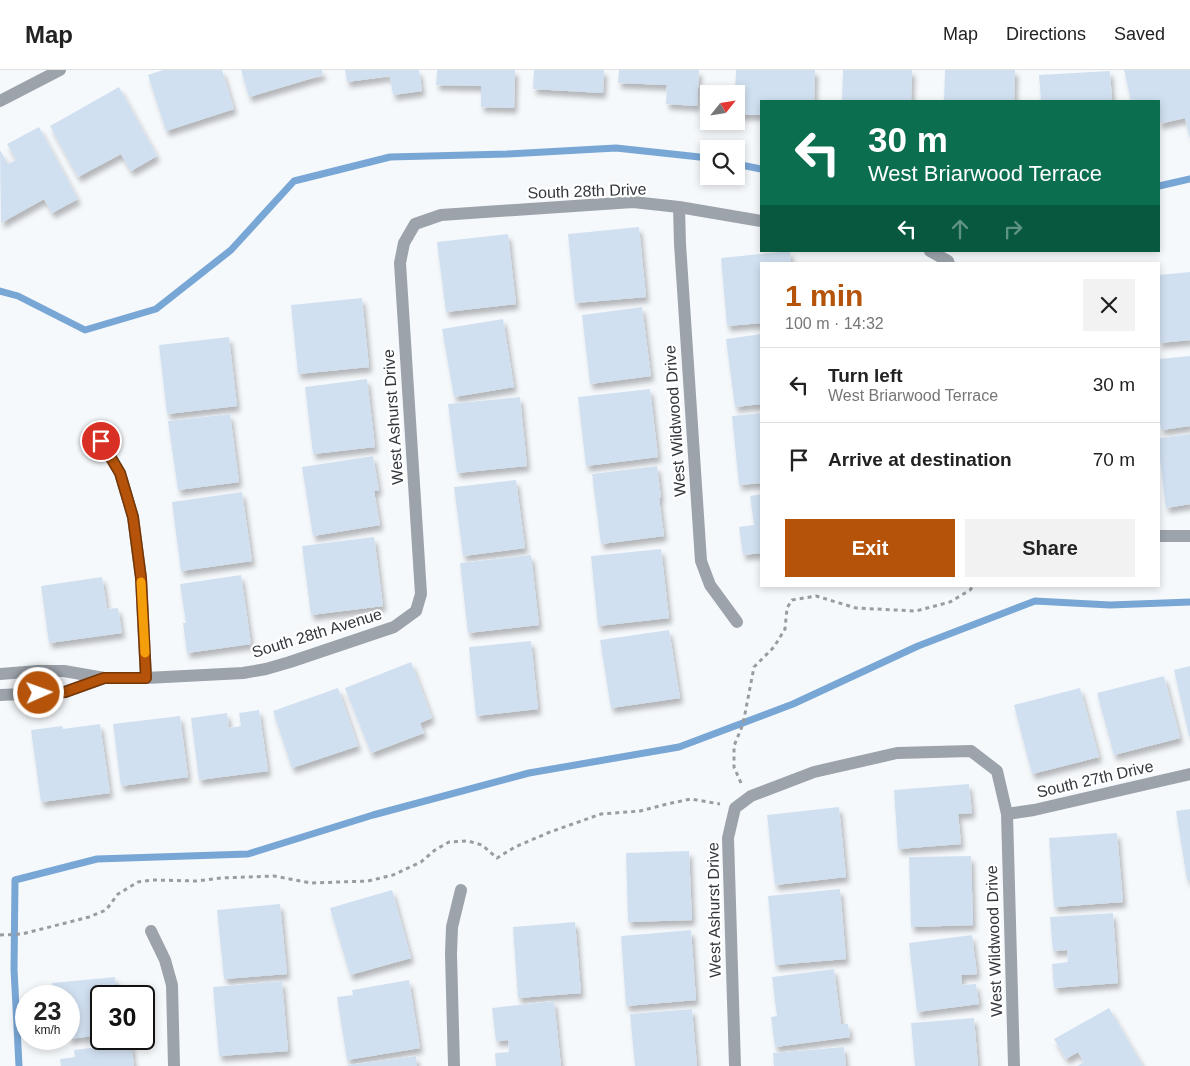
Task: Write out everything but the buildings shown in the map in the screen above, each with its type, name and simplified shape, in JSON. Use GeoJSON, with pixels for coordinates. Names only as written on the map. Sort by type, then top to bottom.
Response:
{"type":"FeatureCollection","features":[{"type":"Feature","properties":{"kind":"street"},"geometry":{"type":"LineString","coordinates":[[0,101],[60,70]]}},
{"type":"Feature","properties":{"kind":"street","name":"South 28th Drive"},"geometry":{"type":"LineString","coordinates":[[415,224],[441,216],[632,202],[679,207],[760,222]]}},
{"type":"Feature","properties":{"kind":"street","name":"West Wildwood Drive"},"geometry":{"type":"LineString","coordinates":[[679,207],[680,254],[701,561],[710,584],[737,622]]}},
{"type":"Feature","properties":{"kind":"street","name":"West Ashurst Drive"},"geometry":{"type":"LineString","coordinates":[[415,224],[404,243],[400,262],[421,594],[416,611]]}},
{"type":"Feature","properties":{"kind":"street"},"geometry":{"type":"LineString","coordinates":[[932,252],[949,262]]}},
{"type":"Feature","properties":{"kind":"street"},"geometry":{"type":"LineString","coordinates":[[101,441],[120,473],[133,517],[141,578],[146,678]]}},
{"type":"Feature","properties":{"kind":"street"},"geometry":{"type":"LineString","coordinates":[[1160,536],[1190,536]]}},
{"type":"Feature","properties":{"kind":"street","name":"South 28th Avenue"},"geometry":{"type":"LineString","coordinates":[[0,674],[64,670],[104,678],[146,678],[266,669],[394,627],[416,611]]}},
{"type":"Feature","properties":{"kind":"street"},"geometry":{"type":"LineString","coordinates":[[38,671],[39,693]]}},
{"type":"Feature","properties":{"kind":"street","name":"South 28th Avenue"},"geometry":{"type":"LineString","coordinates":[[0,696],[65,692],[104,678]]}},
{"type":"Feature","properties":{"kind":"street"},"geometry":{"type":"LineString","coordinates":[[733,813],[735,808],[750,796],[814,772],[897,753],[971,751],[997,771],[1007,814]]}},
{"type":"Feature","properties":{"kind":"street","name":"South 27th Drive"},"geometry":{"type":"LineString","coordinates":[[1007,814],[1034,810],[1190,774]]}},
{"type":"Feature","properties":{"kind":"street","name":"West Ashurst Drive"},"geometry":{"type":"LineString","coordinates":[[733,813],[728,838],[735,1066]]}},
{"type":"Feature","properties":{"kind":"street","name":"West Wildwood Drive"},"geometry":{"type":"LineString","coordinates":[[1007,814],[1014,1066]]}},
{"type":"Feature","properties":{"kind":"street"},"geometry":{"type":"LineString","coordinates":[[454,1066],[452,927],[461,890]]}},
{"type":"Feature","properties":{"kind":"street"},"geometry":{"type":"LineString","coordinates":[[151,931],[165,960],[172,985],[174,1066]]}},
{"type":"Feature","properties":{"kind":"path"},"geometry":{"type":"LineString","coordinates":[[750,796],[740,781],[734,767],[734,746],[743,724],[754,667],[774,647],[785,629],[787,608],[792,600],[816,596],[856,608],[916,611],[950,602],[972,587]]}},
{"type":"Feature","properties":{"kind":"path"},"geometry":{"type":"LineString","coordinates":[[2,935],[22,934],[90,917],[106,910],[118,894],[138,882],[153,880],[196,881],[274,876],[311,883],[368,881],[394,875],[421,862],[434,850],[449,842],[468,841],[482,845],[497,858],[550,832],[601,814],[640,811],[691,799],[720,804],[733,813]]}},
{"type":"Feature","properties":{"kind":"waterway"},"geometry":{"type":"LineString","coordinates":[[0,291],[18,296],[85,330],[156,309],[231,250],[294,181],[390,157],[507,154],[616,148],[700,157]]}},
{"type":"Feature","properties":{"kind":"waterway"},"geometry":{"type":"LineString","coordinates":[[745,166],[760,169]]}},
{"type":"Feature","properties":{"kind":"waterway"},"geometry":{"type":"LineString","coordinates":[[1160,186],[1190,179]]}},
{"type":"Feature","properties":{"kind":"waterway"},"geometry":{"type":"LineString","coordinates":[[19,1066],[14,969],[15,880],[97,859],[248,854],[373,815],[529,773],[679,747],[793,704],[918,646],[1035,601],[1110,605],[1190,602]]}},
{"type":"Feature","properties":{"kind":"slow traffic"},"geometry":{"type":"LineString","coordinates":[[141,582],[145,653]]}},
{"type":"Feature","properties":{"kind":"route"},"geometry":{"type":"LineString","coordinates":[[39,693],[65,692],[104,678],[146,678],[141,578],[133,517],[120,473],[101,441]]}}]}
